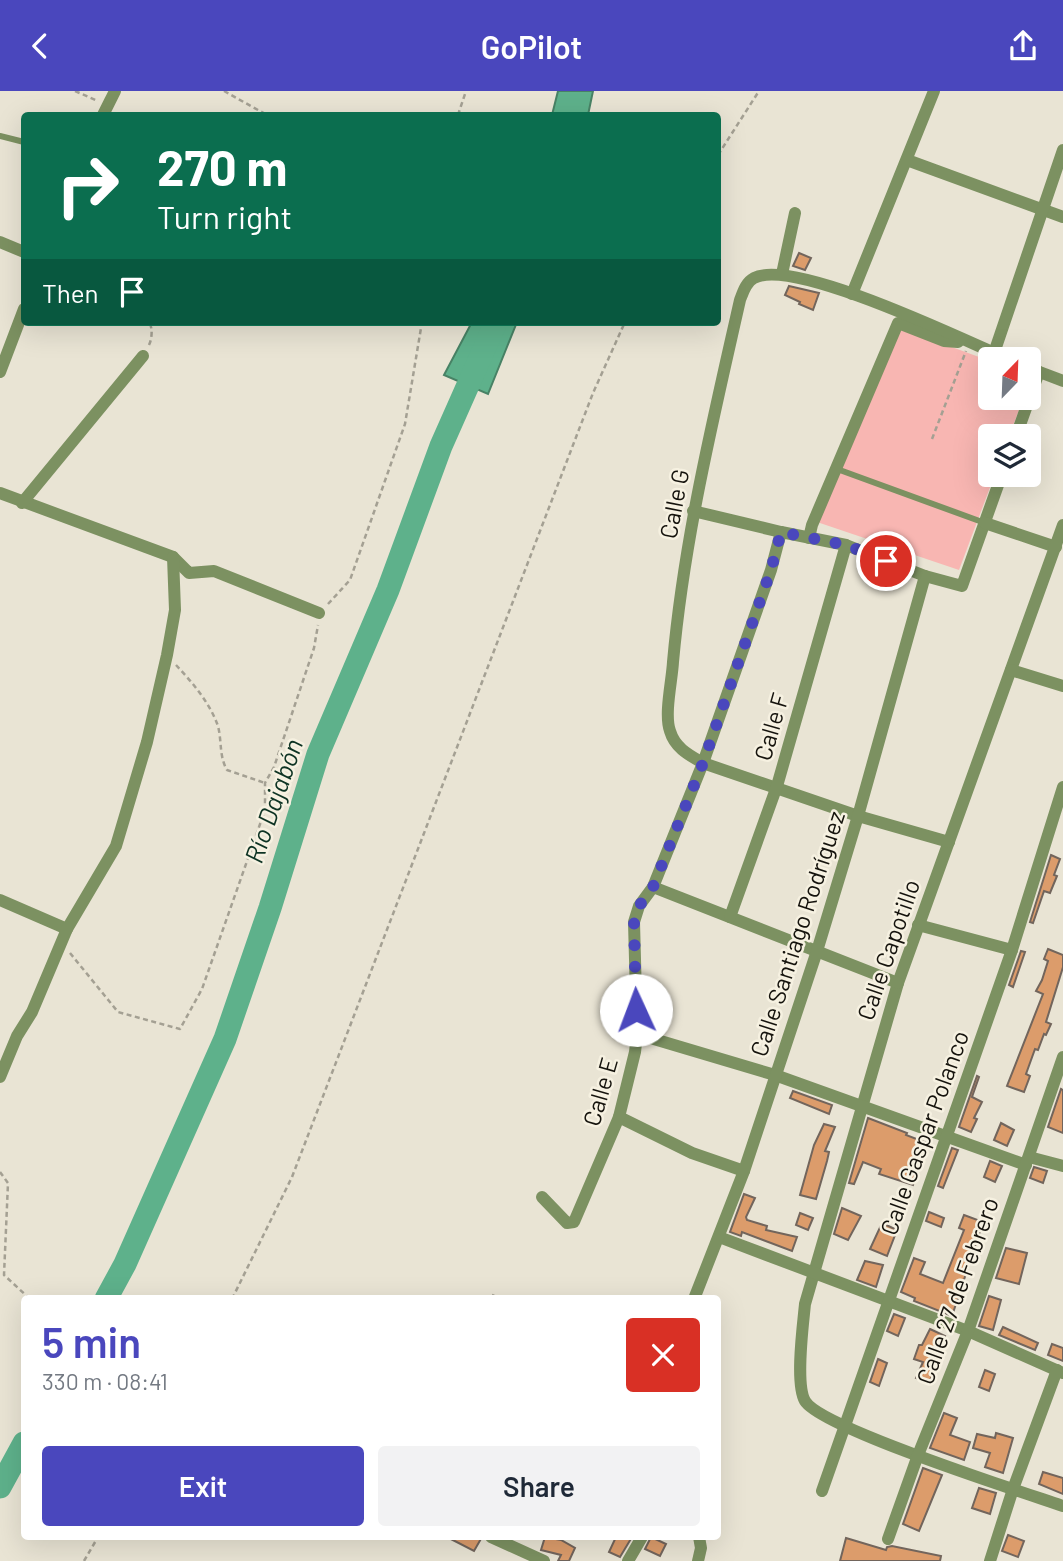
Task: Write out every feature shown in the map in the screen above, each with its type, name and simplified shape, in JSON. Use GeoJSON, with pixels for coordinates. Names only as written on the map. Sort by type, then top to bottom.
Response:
{"type":"FeatureCollection","features":[{"type":"Feature","properties":{"kind":"street"},"geometry":{"type":"LineString","coordinates":[[106,110],[114,91]]}},
{"type":"Feature","properties":{"kind":"street"},"geometry":{"type":"LineString","coordinates":[[852,294],[934,91]]}},
{"type":"Feature","properties":{"kind":"street"},"geometry":{"type":"LineString","coordinates":[[996,347],[1063,150]]}},
{"type":"Feature","properties":{"kind":"street"},"geometry":{"type":"LineString","coordinates":[[907,160],[1063,216]]}},
{"type":"Feature","properties":{"kind":"street"},"geometry":{"type":"LineString","coordinates":[[795,213],[782,274],[825,284],[852,294],[979,347]]}},
{"type":"Feature","properties":{"kind":"street"},"geometry":{"type":"LineString","coordinates":[[0,242],[21,251]]}},
{"type":"Feature","properties":{"kind":"street","name":"Calle G"},"geometry":{"type":"LineString","coordinates":[[703,763],[676,745],[668,724],[676,633],[693,511],[740,300],[746,285],[754,277],[782,274]]}},
{"type":"Feature","properties":{"kind":"street"},"geometry":{"type":"LineString","coordinates":[[0,372],[5,346],[21,315]]}},
{"type":"Feature","properties":{"kind":"street"},"geometry":{"type":"LineString","coordinates":[[809,538],[812,525],[898,323],[944,341],[969,343]]}},
{"type":"Feature","properties":{"kind":"street"},"geometry":{"type":"LineString","coordinates":[[22,503],[143,356]]}},
{"type":"Feature","properties":{"kind":"street"},"geometry":{"type":"LineString","coordinates":[[1041,373],[1063,381]]}},
{"type":"Feature","properties":{"kind":"street"},"geometry":{"type":"LineString","coordinates":[[693,511],[846,545],[925,576],[962,586],[997,487]]}},
{"type":"Feature","properties":{"kind":"street"},"geometry":{"type":"LineString","coordinates":[[0,493],[173,557],[190,573],[214,571],[319,613]]}},
{"type":"Feature","properties":{"kind":"street"},"geometry":{"type":"LineString","coordinates":[[985,523],[1056,547]]}},
{"type":"Feature","properties":{"kind":"street","name":"Calle Capotillo"},"geometry":{"type":"LineString","coordinates":[[844,1426],[815,1411],[805,1400],[801,1353],[805,1304],[898,983],[1063,525]]}},
{"type":"Feature","properties":{"kind":"street","name":"Calle E"},"geometry":{"type":"LineString","coordinates":[[542,1197],[567,1223],[574,1222],[619,1117],[637,1034],[634,922],[639,906],[653,887],[703,763],[771,570],[781,532]]}},
{"type":"Feature","properties":{"kind":"street","name":"Calle F"},"geometry":{"type":"LineString","coordinates":[[730,917],[777,786],[846,545]]}},
{"type":"Feature","properties":{"kind":"street"},"geometry":{"type":"LineString","coordinates":[[0,1077],[17,1036],[32,1011],[66,929],[116,846],[147,741],[167,655],[175,610],[173,557]]}},
{"type":"Feature","properties":{"kind":"street","name":"Calle Santiago Rodríguez"},"geometry":{"type":"LineString","coordinates":[[696,1295],[744,1171],[817,951],[925,576]]}},
{"type":"Feature","properties":{"kind":"street"},"geometry":{"type":"LineString","coordinates":[[1011,670],[1063,686]]}},
{"type":"Feature","properties":{"kind":"street"},"geometry":{"type":"LineString","coordinates":[[703,763],[777,786],[858,816],[949,842]]}},
{"type":"Feature","properties":{"kind":"street","name":"Calle Gaspar Polanco"},"geometry":{"type":"LineString","coordinates":[[822,1490],[1012,950],[1063,787]]}},
{"type":"Feature","properties":{"kind":"street"},"geometry":{"type":"LineString","coordinates":[[653,887],[898,983]]}},
{"type":"Feature","properties":{"kind":"street"},"geometry":{"type":"LineString","coordinates":[[0,900],[66,929]]}},
{"type":"Feature","properties":{"kind":"street"},"geometry":{"type":"LineString","coordinates":[[918,925],[1012,950]]}},
{"type":"Feature","properties":{"kind":"street"},"geometry":{"type":"LineString","coordinates":[[637,1034],[775,1075],[946,1138],[1028,1161],[1063,1166]]}},
{"type":"Feature","properties":{"kind":"street","name":"Calle 27 de Febrero"},"geometry":{"type":"LineString","coordinates":[[888,1539],[918,1455],[968,1331],[1063,1057]]}},
{"type":"Feature","properties":{"kind":"street"},"geometry":{"type":"LineString","coordinates":[[619,1117],[692,1153],[744,1171]]}},
{"type":"Feature","properties":{"kind":"street"},"geometry":{"type":"LineString","coordinates":[[719,1237],[968,1331],[1060,1371],[1013,1489],[990,1561]]}},
{"type":"Feature","properties":{"kind":"street"},"geometry":{"type":"LineString","coordinates":[[844,1426],[1063,1506]]}},
{"type":"Feature","properties":{"kind":"street"},"geometry":{"type":"LineString","coordinates":[[505,1540],[544,1561]]}},
{"type":"Feature","properties":{"kind":"street"},"geometry":{"type":"LineString","coordinates":[[628,1561],[640,1540]]}},
{"type":"Feature","properties":{"kind":"street"},"geometry":{"type":"LineString","coordinates":[[698,1561],[700,1540]]}},
{"type":"Feature","properties":{"kind":"lane"},"geometry":{"type":"LineString","coordinates":[[0,136],[21,141]]}},
{"type":"Feature","properties":{"kind":"lane"},"geometry":{"type":"LineString","coordinates":[[837,469],[985,523]]}},
{"type":"Feature","properties":{"kind":"path"},"geometry":{"type":"LineString","coordinates":[[75,91],[106,110]]}},
{"type":"Feature","properties":{"kind":"path"},"geometry":{"type":"LineString","coordinates":[[224,91],[262,112]]}},
{"type":"Feature","properties":{"kind":"path"},"geometry":{"type":"LineString","coordinates":[[459,112],[466,91]]}},
{"type":"Feature","properties":{"kind":"path"},"geometry":{"type":"LineString","coordinates":[[721,150],[760,91]]}},
{"type":"Feature","properties":{"kind":"path"},"geometry":{"type":"LineString","coordinates":[[143,356],[151,340],[151,326]]}},
{"type":"Feature","properties":{"kind":"path"},"geometry":{"type":"LineString","coordinates":[[61,942],[118,1012],[180,1029],[202,989],[265,810],[265,783],[274,767],[314,648],[319,613],[350,580],[405,424],[421,326]]}},
{"type":"Feature","properties":{"kind":"path"},"geometry":{"type":"LineString","coordinates":[[234,1295],[292,1177],[593,393],[623,326]]}},
{"type":"Feature","properties":{"kind":"path"},"geometry":{"type":"LineString","coordinates":[[932,439],[969,343]]}},
{"type":"Feature","properties":{"kind":"path"},"geometry":{"type":"LineString","coordinates":[[167,655],[194,684],[217,723],[221,759],[227,770],[265,783]]}},
{"type":"Feature","properties":{"kind":"path"},"geometry":{"type":"LineString","coordinates":[[0,1172],[8,1183],[4,1275],[26,1295]]}},
{"type":"Feature","properties":{"kind":"path"},"geometry":{"type":"LineString","coordinates":[[84,1561],[96,1540]]}},
{"type":"Feature","properties":{"kind":"shaded area"},"geometry":{"type":"Polygon","coordinates":[[[558,91],[593,91],[589,112],[553,112],[558,91]]]}},
{"type":"Feature","properties":{"kind":"shaded area"},"geometry":{"type":"Polygon","coordinates":[[[470,326],[515,326],[488,394],[444,375],[470,326]]]}},
{"type":"Feature","properties":{"kind":"shaded area"},"geometry":{"type":"Polygon","coordinates":[[[897,327],[978,357],[978,410],[1019,410],[1014,424],[978,424],[978,487],[990,487],[959,570],[814,521],[897,327]]]}},
{"type":"Feature","properties":{"kind":"building"},"geometry":{"type":"Polygon","coordinates":[[[799,253],[811,258],[805,270],[793,266],[799,253]]]}},
{"type":"Feature","properties":{"kind":"building"},"geometry":{"type":"Polygon","coordinates":[[[789,286],[819,293],[813,310],[785,295],[789,286]]]}},
{"type":"Feature","properties":{"kind":"building"},"geometry":{"type":"Polygon","coordinates":[[[1051,855],[1060,859],[1054,875],[1057,876],[1050,893],[1044,891],[1033,923],[1030,922],[1051,855]]]}},
{"type":"Feature","properties":{"kind":"building"},"geometry":{"type":"Polygon","coordinates":[[[1048,949],[1063,955],[1063,967],[1046,1022],[1051,1024],[1038,1050],[1035,1049],[1026,1074],[1030,1076],[1024,1092],[1007,1086],[1043,994],[1036,991],[1048,961],[1044,959],[1048,949]]]}},
{"type":"Feature","properties":{"kind":"building"},"geometry":{"type":"Polygon","coordinates":[[[1021,951],[1025,952],[1013,987],[1009,985],[1021,951]]]}},
{"type":"Feature","properties":{"kind":"building"},"geometry":{"type":"Polygon","coordinates":[[[977,1076],[979,1077],[972,1097],[982,1102],[971,1132],[959,1127],[977,1076]]]}},
{"type":"Feature","properties":{"kind":"building"},"geometry":{"type":"Polygon","coordinates":[[[1061,1089],[1063,1090],[1063,1133],[1048,1127],[1061,1089]]]}},
{"type":"Feature","properties":{"kind":"building"},"geometry":{"type":"Polygon","coordinates":[[[793,1091],[832,1105],[829,1114],[790,1098],[793,1091]]]}},
{"type":"Feature","properties":{"kind":"building"},"geometry":{"type":"Polygon","coordinates":[[[868,1118],[927,1143],[921,1156],[919,1155],[913,1185],[879,1174],[881,1169],[863,1162],[854,1184],[849,1183],[868,1118]]]}},
{"type":"Feature","properties":{"kind":"building"},"geometry":{"type":"Polygon","coordinates":[[[1001,1123],[1014,1130],[1007,1146],[994,1140],[1001,1123]]]}},
{"type":"Feature","properties":{"kind":"building"},"geometry":{"type":"Polygon","coordinates":[[[824,1124],[835,1127],[825,1151],[829,1152],[816,1199],[800,1195],[814,1145],[824,1124]]]}},
{"type":"Feature","properties":{"kind":"building"},"geometry":{"type":"Polygon","coordinates":[[[952,1148],[958,1150],[943,1188],[938,1186],[952,1148]]]}},
{"type":"Feature","properties":{"kind":"building"},"geometry":{"type":"Polygon","coordinates":[[[990,1161],[1002,1166],[995,1182],[984,1177],[990,1161]]]}},
{"type":"Feature","properties":{"kind":"building"},"geometry":{"type":"Polygon","coordinates":[[[1034,1167],[1047,1171],[1043,1183],[1030,1178],[1034,1167]]]}},
{"type":"Feature","properties":{"kind":"building"},"geometry":{"type":"Polygon","coordinates":[[[744,1194],[755,1198],[747,1220],[767,1226],[766,1230],[797,1237],[792,1251],[742,1232],[741,1236],[730,1232],[744,1194]]]}},
{"type":"Feature","properties":{"kind":"building"},"geometry":{"type":"Polygon","coordinates":[[[842,1208],[861,1216],[848,1240],[834,1234],[842,1208]]]}},
{"type":"Feature","properties":{"kind":"building"},"geometry":{"type":"Polygon","coordinates":[[[929,1212],[944,1218],[941,1227],[926,1221],[929,1212]]]}},
{"type":"Feature","properties":{"kind":"building"},"geometry":{"type":"Polygon","coordinates":[[[800,1213],[813,1218],[808,1230],[796,1225],[800,1213]]]}},
{"type":"Feature","properties":{"kind":"building"},"geometry":{"type":"Polygon","coordinates":[[[964,1215],[983,1222],[952,1316],[914,1301],[915,1298],[901,1292],[914,1258],[925,1262],[920,1274],[943,1283],[964,1230],[959,1228],[964,1215]]]}},
{"type":"Feature","properties":{"kind":"building"},"geometry":{"type":"Polygon","coordinates":[[[882,1223],[897,1230],[887,1256],[870,1249],[882,1223]]]}},
{"type":"Feature","properties":{"kind":"building"},"geometry":{"type":"Polygon","coordinates":[[[1006,1248],[1027,1253],[1019,1284],[996,1278],[1006,1248]]]}},
{"type":"Feature","properties":{"kind":"building"},"geometry":{"type":"Polygon","coordinates":[[[865,1261],[883,1265],[876,1287],[857,1280],[865,1261]]]}},
{"type":"Feature","properties":{"kind":"building"},"geometry":{"type":"Polygon","coordinates":[[[989,1296],[1001,1300],[993,1330],[979,1326],[989,1296]]]}},
{"type":"Feature","properties":{"kind":"building"},"geometry":{"type":"Polygon","coordinates":[[[894,1314],[905,1318],[898,1336],[887,1331],[894,1314]]]}},
{"type":"Feature","properties":{"kind":"building"},"geometry":{"type":"Polygon","coordinates":[[[1003,1327],[1038,1343],[1035,1350],[999,1335],[1003,1327]]]}},
{"type":"Feature","properties":{"kind":"building"},"geometry":{"type":"Polygon","coordinates":[[[930,1329],[945,1336],[938,1351],[942,1353],[929,1383],[916,1378],[923,1362],[914,1359],[919,1345],[922,1345],[930,1329]]]}},
{"type":"Feature","properties":{"kind":"building"},"geometry":{"type":"Polygon","coordinates":[[[1052,1344],[1063,1348],[1063,1361],[1048,1355],[1052,1344]]]}},
{"type":"Feature","properties":{"kind":"building"},"geometry":{"type":"Polygon","coordinates":[[[878,1359],[887,1363],[879,1386],[870,1382],[878,1359]]]}},
{"type":"Feature","properties":{"kind":"building"},"geometry":{"type":"Polygon","coordinates":[[[985,1370],[995,1374],[989,1391],[979,1387],[985,1370]]]}},
{"type":"Feature","properties":{"kind":"building"},"geometry":{"type":"Polygon","coordinates":[[[944,1413],[957,1418],[950,1435],[970,1442],[964,1460],[930,1448],[944,1413]]]}},
{"type":"Feature","properties":{"kind":"building"},"geometry":{"type":"Polygon","coordinates":[[[996,1433],[1013,1438],[1003,1473],[985,1467],[990,1453],[973,1448],[977,1434],[995,1438],[996,1433]]]}},
{"type":"Feature","properties":{"kind":"building"},"geometry":{"type":"Polygon","coordinates":[[[923,1468],[942,1475],[919,1531],[903,1524],[923,1468]]]}},
{"type":"Feature","properties":{"kind":"building"},"geometry":{"type":"Polygon","coordinates":[[[1043,1472],[1063,1478],[1063,1494],[1039,1484],[1043,1472]]]}},
{"type":"Feature","properties":{"kind":"building"},"geometry":{"type":"Polygon","coordinates":[[[979,1488],[996,1493],[990,1514],[972,1508],[979,1488]]]}},
{"type":"Feature","properties":{"kind":"building"},"geometry":{"type":"Polygon","coordinates":[[[1008,1535],[1024,1541],[1018,1557],[1002,1551],[1008,1535]]]}},
{"type":"Feature","properties":{"kind":"building"},"geometry":{"type":"Polygon","coordinates":[[[846,1538],[886,1550],[892,1546],[941,1556],[940,1561],[840,1561],[846,1538]]]}},
{"type":"Feature","properties":{"kind":"building"},"geometry":{"type":"Polygon","coordinates":[[[453,1540],[480,1540],[474,1551],[453,1540]]]}},
{"type":"Feature","properties":{"kind":"building"},"geometry":{"type":"Polygon","coordinates":[[[544,1540],[561,1540],[575,1548],[569,1561],[558,1561],[561,1555],[541,1550],[544,1540]]]}},
{"type":"Feature","properties":{"kind":"building"},"geometry":{"type":"Polygon","coordinates":[[[615,1540],[630,1540],[620,1557],[609,1552],[615,1540]]]}},
{"type":"Feature","properties":{"kind":"building"},"geometry":{"type":"Polygon","coordinates":[[[650,1540],[666,1544],[660,1556],[645,1549],[650,1540]]]}},
{"type":"Feature","properties":{"kind":"waterway","name":"Río Dajabón"},"geometry":{"type":"LineString","coordinates":[[108,1295],[125,1264],[225,1039],[270,908],[318,754],[388,590],[441,446],[494,326]]}},
{"type":"Feature","properties":{"kind":"waterway","name":"Río Dajabón"},"geometry":{"type":"LineString","coordinates":[[0,1487],[21,1448]]}},
{"type":"Feature","properties":{"kind":"route"},"geometry":{"type":"LineString","coordinates":[[636,1010],[634,922],[639,906],[653,887],[703,763],[771,570],[781,532],[846,545],[886,561]]}}]}
